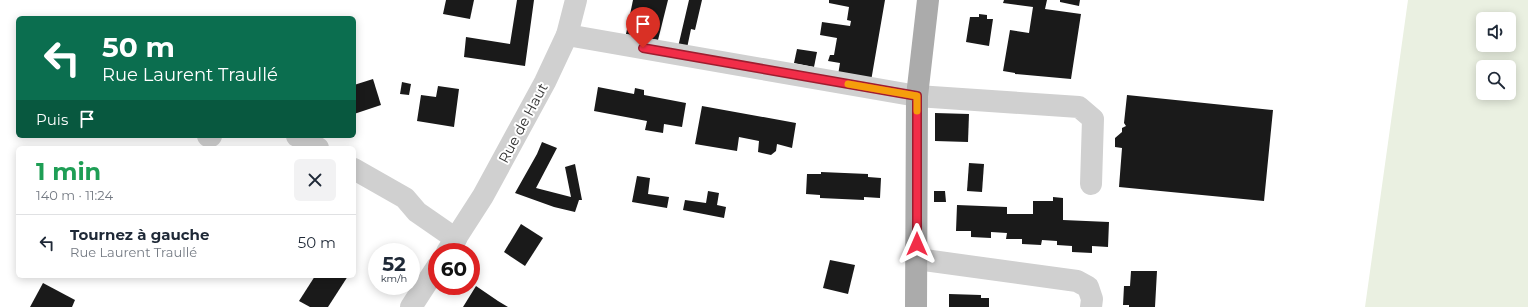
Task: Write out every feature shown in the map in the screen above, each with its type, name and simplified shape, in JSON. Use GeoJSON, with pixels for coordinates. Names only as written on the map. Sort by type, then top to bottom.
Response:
{"type":"FeatureCollection","features":[{"type":"Feature","properties":{"kind":"main road"},"geometry":{"type":"LineString","coordinates":[[916,307],[917,96],[928,0]]}},
{"type":"Feature","properties":{"kind":"street","name":"Rue de Haut"},"geometry":{"type":"LineString","coordinates":[[452,243],[483,196],[545,82],[567,35],[576,0]]}},
{"type":"Feature","properties":{"kind":"street"},"geometry":{"type":"LineString","coordinates":[[567,35],[917,96],[1079,107],[1093,118],[1091,184]]}},
{"type":"Feature","properties":{"kind":"street"},"geometry":{"type":"LineString","coordinates":[[300,138],[314,146]]}},
{"type":"Feature","properties":{"kind":"street","name":"Rue de Haut"},"geometry":{"type":"LineString","coordinates":[[356,170],[405,198],[449,243]]}},
{"type":"Feature","properties":{"kind":"street"},"geometry":{"type":"LineString","coordinates":[[917,259],[1077,281],[1088,287],[1092,299],[1091,307]]}},
{"type":"Feature","properties":{"kind":"street"},"geometry":{"type":"LineString","coordinates":[[411,307],[428,282]]}},
{"type":"Feature","properties":{"kind":"green space"},"geometry":{"type":"Polygon","coordinates":[[[1408,0],[1528,0],[1528,307],[1365,307],[1408,0]]]}},
{"type":"Feature","properties":{"kind":"building"},"geometry":{"type":"Polygon","coordinates":[[[446,0],[474,0],[470,19],[443,14],[446,0]]]}},
{"type":"Feature","properties":{"kind":"building"},"geometry":{"type":"Polygon","coordinates":[[[517,0],[534,0],[525,66],[464,57],[466,37],[510,44],[517,0]]]}},
{"type":"Feature","properties":{"kind":"building"},"geometry":{"type":"Polygon","coordinates":[[[633,0],[668,0],[658,40],[626,34],[633,0]]]}},
{"type":"Feature","properties":{"kind":"building"},"geometry":{"type":"Polygon","coordinates":[[[689,0],[702,0],[695,30],[691,29],[687,48],[678,47],[689,0]]]}},
{"type":"Feature","properties":{"kind":"building"},"geometry":{"type":"Polygon","coordinates":[[[829,0],[885,0],[871,81],[838,75],[840,63],[828,61],[830,55],[834,55],[837,38],[820,35],[822,22],[850,26],[851,21],[847,20],[849,7],[829,3],[829,0]]]}},
{"type":"Feature","properties":{"kind":"building"},"geometry":{"type":"Polygon","coordinates":[[[1004,0],[1047,0],[1045,9],[1081,14],[1071,79],[1015,74],[1003,71],[1010,30],[1029,33],[1033,7],[1003,3],[1004,0]]]}},
{"type":"Feature","properties":{"kind":"building"},"geometry":{"type":"Polygon","coordinates":[[[1060,0],[1080,0],[1079,6],[1060,2],[1060,0]]]}},
{"type":"Feature","properties":{"kind":"building"},"geometry":{"type":"Polygon","coordinates":[[[979,14],[987,15],[987,19],[993,19],[989,46],[966,42],[970,17],[979,17],[979,14]]]}},
{"type":"Feature","properties":{"kind":"building"},"geometry":{"type":"Polygon","coordinates":[[[797,49],[817,52],[814,67],[794,63],[797,49]]]}},
{"type":"Feature","properties":{"kind":"building"},"geometry":{"type":"Polygon","coordinates":[[[373,79],[381,105],[356,113],[356,84],[373,79]]]}},
{"type":"Feature","properties":{"kind":"building"},"geometry":{"type":"Polygon","coordinates":[[[402,82],[411,84],[409,95],[400,94],[402,82]]]}},
{"type":"Feature","properties":{"kind":"building"},"geometry":{"type":"Polygon","coordinates":[[[438,86],[459,89],[454,127],[417,121],[421,95],[436,97],[438,86]]]}},
{"type":"Feature","properties":{"kind":"building"},"geometry":{"type":"Polygon","coordinates":[[[598,87],[634,94],[635,88],[644,90],[644,95],[686,103],[682,127],[664,124],[663,133],[645,130],[647,121],[594,111],[598,87]]]}},
{"type":"Feature","properties":{"kind":"building"},"geometry":{"type":"Polygon","coordinates":[[[1127,95],[1273,110],[1264,201],[1119,187],[1122,148],[1115,147],[1115,138],[1122,132],[1122,128],[1126,126],[1124,123],[1127,95]]]}},
{"type":"Feature","properties":{"kind":"building"},"geometry":{"type":"Polygon","coordinates":[[[702,106],[796,123],[792,148],[777,144],[776,151],[771,155],[758,152],[759,141],[739,137],[737,151],[695,144],[702,106]]]}},
{"type":"Feature","properties":{"kind":"building"},"geometry":{"type":"Polygon","coordinates":[[[935,113],[969,114],[968,142],[935,141],[935,113]]]}},
{"type":"Feature","properties":{"kind":"building"},"geometry":{"type":"Polygon","coordinates":[[[542,142],[557,148],[536,188],[571,197],[565,167],[575,164],[582,200],[579,200],[575,212],[554,207],[515,193],[542,142]]]}},
{"type":"Feature","properties":{"kind":"building"},"geometry":{"type":"Polygon","coordinates":[[[969,163],[984,164],[982,192],[967,191],[969,163]]]}},
{"type":"Feature","properties":{"kind":"building"},"geometry":{"type":"Polygon","coordinates":[[[821,172],[868,174],[868,177],[881,178],[880,198],[864,197],[864,200],[820,198],[820,195],[806,194],[807,174],[821,174],[821,172]]]}},
{"type":"Feature","properties":{"kind":"building"},"geometry":{"type":"Polygon","coordinates":[[[637,176],[650,178],[648,194],[669,197],[667,208],[632,202],[637,176]]]}},
{"type":"Feature","properties":{"kind":"building"},"geometry":{"type":"Polygon","coordinates":[[[708,191],[719,193],[717,205],[726,207],[724,218],[683,210],[685,200],[706,203],[708,191]]]}},
{"type":"Feature","properties":{"kind":"building"},"geometry":{"type":"Polygon","coordinates":[[[934,191],[945,191],[946,202],[934,202],[934,191]]]}},
{"type":"Feature","properties":{"kind":"building"},"geometry":{"type":"Polygon","coordinates":[[[1053,197],[1063,198],[1063,220],[1109,222],[1108,247],[1092,246],[1092,253],[1072,252],[1072,246],[1057,245],[1057,241],[1042,240],[1041,245],[1022,244],[1022,239],[1006,239],[1007,233],[991,232],[991,238],[971,237],[971,231],[956,231],[957,205],[1007,207],[1007,214],[1033,214],[1033,201],[1053,201],[1053,197]]]}},
{"type":"Feature","properties":{"kind":"building"},"geometry":{"type":"Polygon","coordinates":[[[521,224],[543,238],[525,266],[504,252],[521,224]]]}},
{"type":"Feature","properties":{"kind":"building"},"geometry":{"type":"Polygon","coordinates":[[[830,260],[855,265],[848,294],[823,288],[830,260]]]}},
{"type":"Feature","properties":{"kind":"building"},"geometry":{"type":"Polygon","coordinates":[[[1131,271],[1157,271],[1155,307],[1129,307],[1129,305],[1123,305],[1124,286],[1130,286],[1131,271]]]}},
{"type":"Feature","properties":{"kind":"building"},"geometry":{"type":"Polygon","coordinates":[[[314,278],[347,278],[328,307],[310,307],[299,301],[314,278]]]}},
{"type":"Feature","properties":{"kind":"building"},"geometry":{"type":"Polygon","coordinates":[[[43,283],[75,300],[72,307],[30,307],[43,283]]]}},
{"type":"Feature","properties":{"kind":"building"},"geometry":{"type":"Polygon","coordinates":[[[480,289],[508,307],[463,307],[470,295],[480,295],[480,289]]]}},
{"type":"Feature","properties":{"kind":"building"},"geometry":{"type":"Polygon","coordinates":[[[949,294],[981,295],[981,298],[989,298],[989,307],[949,307],[949,294]]]}},
{"type":"Feature","properties":{"kind":"slow traffic"},"geometry":{"type":"LineString","coordinates":[[848,84],[917,96],[917,111]]}},
{"type":"Feature","properties":{"kind":"route"},"geometry":{"type":"LineString","coordinates":[[643,48],[917,96],[917,244]]}}]}
